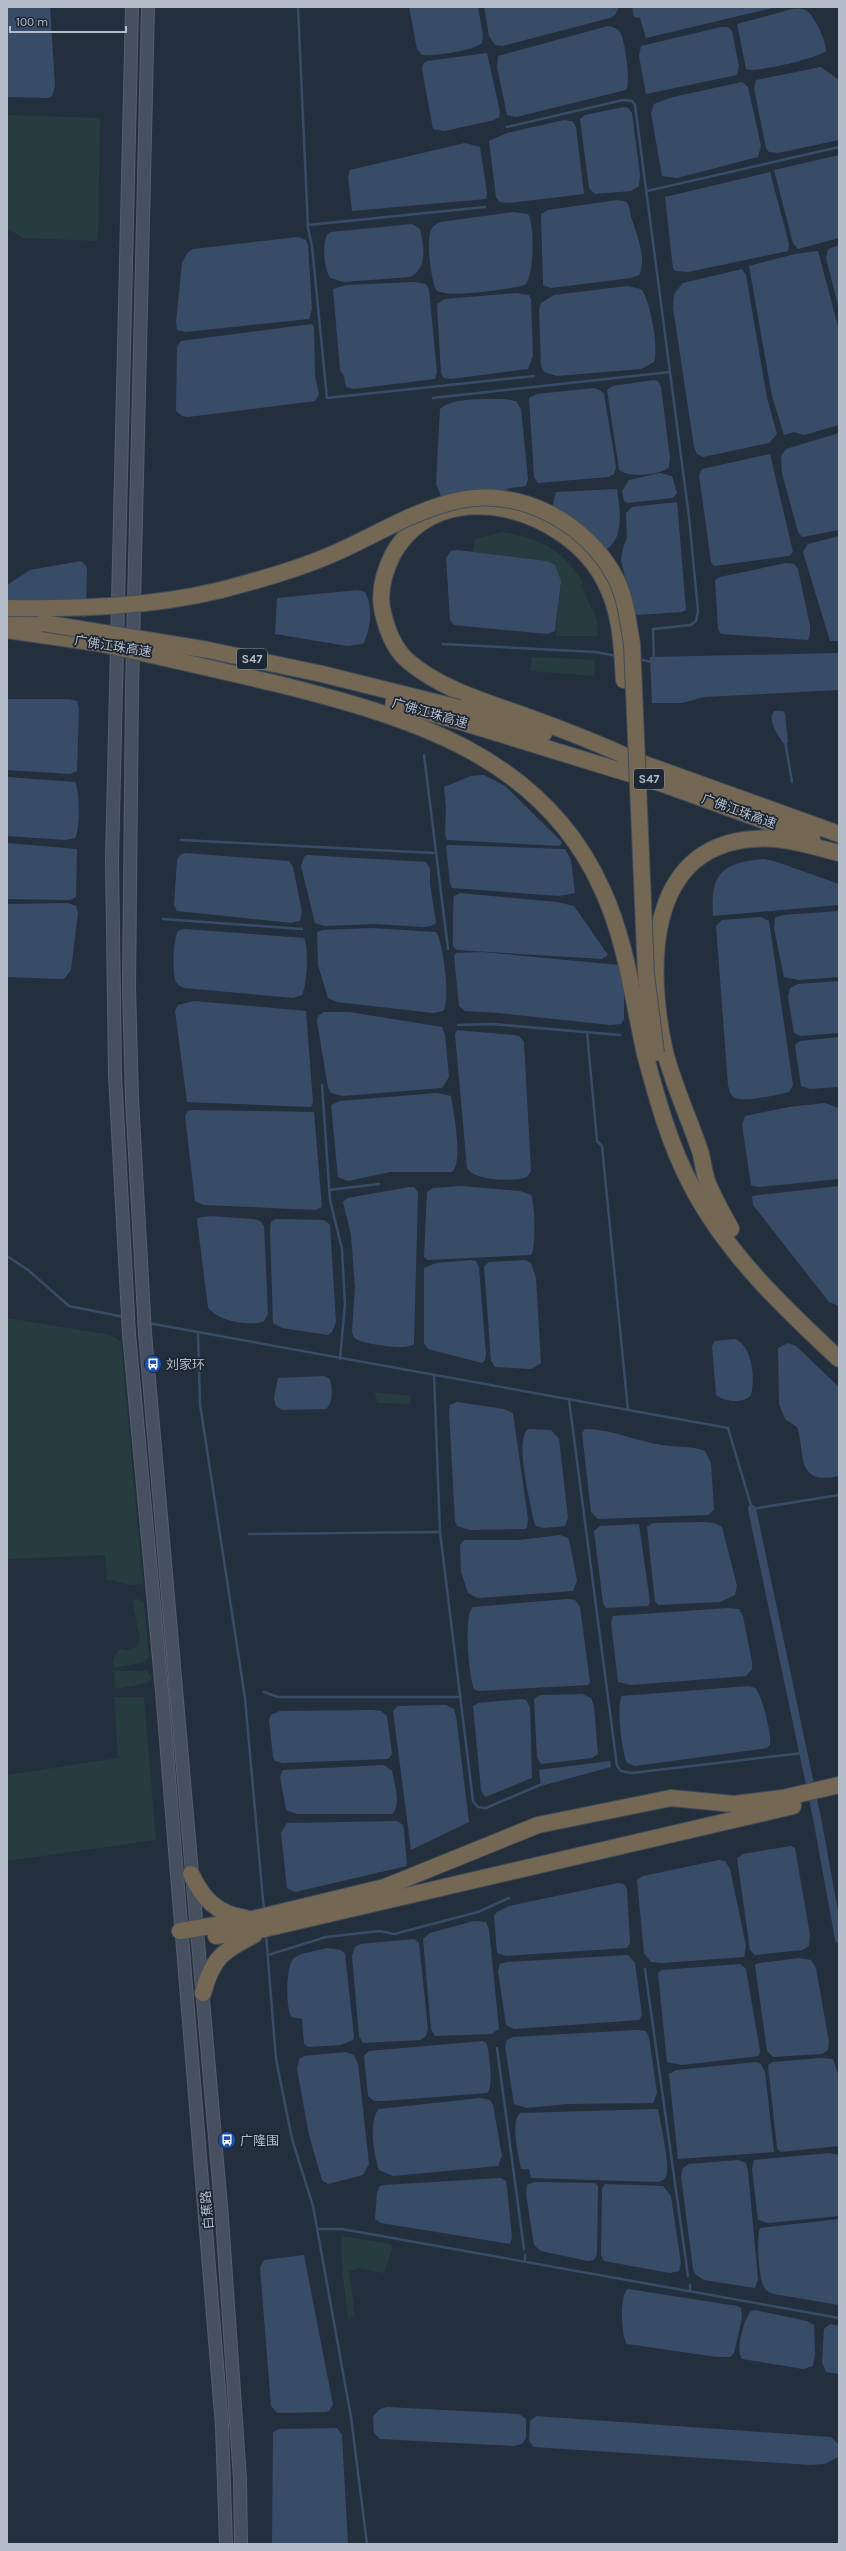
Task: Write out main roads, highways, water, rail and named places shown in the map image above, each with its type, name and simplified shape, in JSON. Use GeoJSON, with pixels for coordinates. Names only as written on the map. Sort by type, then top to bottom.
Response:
{"type":"FeatureCollection","features":[{"type":"Feature","properties":{"kind":"highway"},"geometry":{"type":"LineString","coordinates":[[7,608],[102,607],[183,598],[220,590],[315,561],[409,516],[457,500],[487,498],[515,501],[538,508],[562,520],[586,538],[602,557],[616,578],[626,610],[632,644],[646,974],[664,1120],[687,1176],[719,1231],[762,1283],[839,1359]]}},
{"type":"Feature","properties":{"kind":"highway"},"geometry":{"type":"LineString","coordinates":[[459,707],[406,659],[394,643],[386,625],[382,608],[382,588],[387,566],[397,548],[410,533],[424,522],[441,514],[478,507],[516,511],[534,516],[566,535],[589,556],[606,583],[617,613],[623,665],[637,959],[655,1053]]}},
{"type":"Feature","properties":{"kind":"highway","name":"广佛江珠高速"},"geometry":{"type":"LineString","coordinates":[[7,619],[208,650],[322,674],[459,707],[632,759],[839,834]]}},
{"type":"Feature","properties":{"kind":"highway","name":"广佛江珠高速"},"geometry":{"type":"LineString","coordinates":[[7,630],[216,663],[320,685],[459,707],[664,784],[764,819],[839,849]]}},
{"type":"Feature","properties":{"kind":"highway"},"geometry":{"type":"LineString","coordinates":[[97,643],[193,663],[344,700],[399,718],[454,740],[503,770],[537,797],[564,828],[602,889],[655,1053],[669,1107],[684,1147],[702,1184],[731,1229],[773,1282],[839,1348]]}},
{"type":"Feature","properties":{"kind":"highway"},"geometry":{"type":"LineString","coordinates":[[655,1053],[658,994],[656,940],[664,904],[683,872],[699,857],[716,848],[733,842],[753,838],[779,839],[839,853]]}},
{"type":"Feature","properties":{"kind":"highway"},"geometry":{"type":"LineString","coordinates":[[180,1936],[258,1924],[786,1802],[839,1785]]}},
{"type":"Feature","properties":{"kind":"highway"},"geometry":{"type":"LineString","coordinates":[[203,1993],[209,1971],[216,1959],[258,1924],[385,1888],[538,1825],[671,1798],[734,1804],[786,1802],[839,1796]]}},
{"type":"Feature","properties":{"kind":"highway"},"geometry":{"type":"LineString","coordinates":[[191,1874],[208,1903],[222,1912],[258,1924]]}},
{"type":"Feature","properties":{"kind":"main road"},"geometry":{"type":"LineString","coordinates":[[132,7],[112,844],[115,1075],[129,1334],[162,1691],[180,1936],[222,2426],[226,2544]]}},
{"type":"Feature","properties":{"kind":"main road","name":"白蕉路"},"geometry":{"type":"LineString","coordinates":[[148,7],[132,674],[129,993],[132,1099],[145,1334],[191,1874],[203,1993],[225,2263],[240,2479],[241,2544]]}},
{"type":"Feature","properties":{"kind":"water"},"geometry":{"type":"Polygon","coordinates":[[[7,7],[50,7],[55,86],[52,96],[48,98],[7,97],[7,7]]]}},
{"type":"Feature","properties":{"kind":"water"},"geometry":{"type":"Polygon","coordinates":[[[409,7],[478,7],[483,35],[482,43],[478,46],[462,51],[435,55],[422,55],[417,49],[409,7]]]}},
{"type":"Feature","properties":{"kind":"water"},"geometry":{"type":"Polygon","coordinates":[[[484,7],[619,7],[615,15],[610,18],[502,46],[495,45],[489,36],[484,7]]]}},
{"type":"Feature","properties":{"kind":"water"},"geometry":{"type":"Polygon","coordinates":[[[632,7],[777,7],[646,38],[640,18],[634,17],[632,7]]]}},
{"type":"Feature","properties":{"kind":"water"},"geometry":{"type":"Polygon","coordinates":[[[792,9],[804,9],[810,14],[817,24],[826,47],[826,51],[812,57],[786,64],[761,69],[746,69],[737,24],[792,9]]]}},
{"type":"Feature","properties":{"kind":"water"},"geometry":{"type":"Polygon","coordinates":[[[608,26],[614,27],[618,30],[623,38],[628,72],[626,90],[516,117],[507,115],[497,67],[498,56],[608,26]]]}},
{"type":"Feature","properties":{"kind":"water"},"geometry":{"type":"Polygon","coordinates":[[[721,27],[728,27],[732,31],[739,66],[737,75],[646,94],[639,56],[641,46],[721,27]]]}},
{"type":"Feature","properties":{"kind":"water"},"geometry":{"type":"Polygon","coordinates":[[[487,53],[500,112],[499,117],[494,120],[445,131],[433,129],[422,69],[423,64],[427,61],[487,53]]]}},
{"type":"Feature","properties":{"kind":"water"},"geometry":{"type":"Polygon","coordinates":[[[821,67],[839,80],[839,140],[778,153],[769,152],[766,148],[754,88],[756,80],[821,67]]]}},
{"type":"Feature","properties":{"kind":"water"},"geometry":{"type":"Polygon","coordinates":[[[742,82],[748,87],[761,146],[758,157],[677,178],[662,176],[651,113],[654,104],[673,97],[742,82]]]}},
{"type":"Feature","properties":{"kind":"water"},"geometry":{"type":"Polygon","coordinates":[[[624,107],[628,108],[632,113],[640,175],[639,186],[631,191],[595,194],[589,188],[580,119],[585,115],[624,107]]]}},
{"type":"Feature","properties":{"kind":"water"},"geometry":{"type":"Polygon","coordinates":[[[564,120],[572,121],[576,127],[584,194],[509,203],[500,202],[496,197],[489,141],[507,133],[564,120]]]}},
{"type":"Feature","properties":{"kind":"water"},"geometry":{"type":"Polygon","coordinates":[[[465,143],[480,147],[487,193],[486,199],[352,211],[348,177],[350,170],[465,143]]]}},
{"type":"Feature","properties":{"kind":"water"},"geometry":{"type":"Polygon","coordinates":[[[839,155],[839,238],[798,249],[793,243],[774,170],[839,155]]]}},
{"type":"Feature","properties":{"kind":"water"},"geometry":{"type":"Polygon","coordinates":[[[770,172],[789,244],[788,251],[688,272],[676,271],[673,269],[665,197],[770,172]]]}},
{"type":"Feature","properties":{"kind":"water"},"geometry":{"type":"Polygon","coordinates":[[[617,200],[626,202],[630,208],[631,218],[639,240],[642,255],[639,275],[631,278],[551,288],[543,285],[541,214],[548,210],[617,200]]]}},
{"type":"Feature","properties":{"kind":"water"},"geometry":{"type":"Polygon","coordinates":[[[513,212],[528,214],[532,228],[532,261],[528,280],[525,285],[493,291],[452,294],[442,293],[436,290],[431,269],[429,251],[431,230],[434,226],[440,222],[513,212]]]}},
{"type":"Feature","properties":{"kind":"water"},"geometry":{"type":"Polygon","coordinates":[[[412,224],[420,229],[423,243],[423,256],[420,268],[410,277],[344,282],[330,278],[326,268],[324,251],[325,240],[327,235],[331,232],[412,224]]]}},
{"type":"Feature","properties":{"kind":"water"},"geometry":{"type":"Polygon","coordinates":[[[298,237],[306,240],[308,245],[312,309],[309,319],[186,332],[177,330],[176,322],[182,263],[187,253],[193,249],[298,237]]]}},
{"type":"Feature","properties":{"kind":"water"},"geometry":{"type":"Polygon","coordinates":[[[839,245],[839,309],[826,258],[828,249],[839,245]]]}},
{"type":"Feature","properties":{"kind":"water"},"geometry":{"type":"Polygon","coordinates":[[[818,251],[839,330],[839,425],[804,435],[794,432],[784,435],[772,396],[749,266],[795,254],[818,251]]]}},
{"type":"Feature","properties":{"kind":"water"},"geometry":{"type":"Polygon","coordinates":[[[742,269],[746,275],[767,398],[777,434],[769,443],[703,457],[697,454],[694,447],[673,308],[674,294],[683,283],[742,269]]]}},
{"type":"Feature","properties":{"kind":"water"},"geometry":{"type":"Polygon","coordinates":[[[415,282],[426,284],[429,290],[437,372],[435,379],[353,389],[346,387],[344,376],[340,370],[333,289],[346,285],[415,282]]]}},
{"type":"Feature","properties":{"kind":"water"},"geometry":{"type":"Polygon","coordinates":[[[627,286],[641,289],[648,303],[653,324],[655,347],[654,362],[641,369],[557,376],[544,372],[541,366],[539,310],[541,303],[554,295],[627,286]]]}},
{"type":"Feature","properties":{"kind":"water"},"geometry":{"type":"Polygon","coordinates":[[[516,293],[529,295],[531,299],[533,356],[528,369],[451,379],[444,378],[441,373],[437,304],[445,299],[516,293]]]}},
{"type":"Feature","properties":{"kind":"water"},"geometry":{"type":"Polygon","coordinates":[[[312,324],[314,327],[315,376],[319,394],[315,401],[188,417],[182,416],[176,411],[177,347],[181,341],[312,324]]]}},
{"type":"Feature","properties":{"kind":"water"},"geometry":{"type":"Polygon","coordinates":[[[654,380],[658,381],[661,387],[670,458],[669,467],[665,470],[652,474],[629,474],[619,469],[607,390],[613,386],[654,380]]]}},
{"type":"Feature","properties":{"kind":"water"},"geometry":{"type":"Polygon","coordinates":[[[594,388],[604,394],[616,467],[614,474],[608,477],[538,483],[534,477],[529,398],[537,394],[594,388]]]}},
{"type":"Feature","properties":{"kind":"water"},"geometry":{"type":"Polygon","coordinates":[[[480,399],[504,399],[516,401],[521,409],[528,479],[526,486],[510,488],[493,495],[448,499],[441,496],[436,484],[440,409],[453,402],[480,399]]]}},
{"type":"Feature","properties":{"kind":"water"},"geometry":{"type":"Polygon","coordinates":[[[839,433],[839,530],[802,537],[798,532],[782,473],[781,456],[786,449],[839,433]]]}},
{"type":"Feature","properties":{"kind":"water"},"geometry":{"type":"Polygon","coordinates":[[[770,454],[793,552],[789,556],[714,566],[711,562],[699,475],[702,469],[770,454]]]}},
{"type":"Feature","properties":{"kind":"water"},"geometry":{"type":"Polygon","coordinates":[[[660,473],[672,476],[677,493],[673,498],[627,503],[624,501],[622,491],[629,480],[660,473]]]}},
{"type":"Feature","properties":{"kind":"water"},"geometry":{"type":"Polygon","coordinates":[[[617,489],[620,516],[618,534],[608,548],[600,552],[550,517],[556,492],[617,489]]]}},
{"type":"Feature","properties":{"kind":"water"},"geometry":{"type":"Polygon","coordinates":[[[677,502],[686,610],[682,612],[638,615],[633,611],[621,560],[623,548],[627,538],[626,513],[632,507],[677,502]]]}},
{"type":"Feature","properties":{"kind":"water"},"geometry":{"type":"Polygon","coordinates":[[[839,536],[839,641],[830,641],[803,552],[808,544],[839,536]]]}},
{"type":"Feature","properties":{"kind":"water"},"geometry":{"type":"Polygon","coordinates":[[[457,550],[547,561],[555,565],[561,581],[555,631],[547,634],[454,625],[450,620],[446,558],[451,551],[457,550]]]}},
{"type":"Feature","properties":{"kind":"water"},"geometry":{"type":"Polygon","coordinates":[[[81,561],[87,567],[86,617],[7,610],[7,585],[30,570],[81,561]]]}},
{"type":"Feature","properties":{"kind":"water"},"geometry":{"type":"Polygon","coordinates":[[[786,563],[794,564],[798,569],[810,626],[808,640],[721,634],[718,629],[715,580],[720,577],[786,563]]]}},
{"type":"Feature","properties":{"kind":"water"},"geometry":{"type":"Polygon","coordinates":[[[358,590],[365,592],[368,598],[370,611],[368,632],[363,644],[347,646],[275,634],[277,598],[358,590]]]}},
{"type":"Feature","properties":{"kind":"water"},"geometry":{"type":"Polygon","coordinates":[[[839,653],[839,690],[704,697],[682,703],[652,703],[650,657],[839,653]]]}},
{"type":"Feature","properties":{"kind":"water"},"geometry":{"type":"Polygon","coordinates":[[[7,699],[69,699],[77,701],[79,709],[77,771],[70,774],[7,770],[7,699]]]}},
{"type":"Feature","properties":{"kind":"water"},"geometry":{"type":"Polygon","coordinates":[[[774,711],[783,711],[785,714],[788,743],[783,743],[772,723],[772,715],[774,711]]]}},
{"type":"Feature","properties":{"kind":"water"},"geometry":{"type":"Polygon","coordinates":[[[484,775],[505,786],[562,842],[560,846],[447,840],[445,834],[446,807],[444,787],[471,776],[484,775]]]}},
{"type":"Feature","properties":{"kind":"water"},"geometry":{"type":"Polygon","coordinates":[[[7,777],[75,782],[78,794],[79,811],[78,828],[75,838],[65,840],[7,836],[7,777]]]}},
{"type":"Feature","properties":{"kind":"water"},"geometry":{"type":"Polygon","coordinates":[[[7,843],[77,849],[76,897],[70,900],[7,899],[7,843]]]}},
{"type":"Feature","properties":{"kind":"water"},"geometry":{"type":"Polygon","coordinates":[[[446,846],[565,849],[571,860],[575,893],[559,896],[452,888],[450,883],[446,846]]]}},
{"type":"Feature","properties":{"kind":"water"},"geometry":{"type":"Polygon","coordinates":[[[185,853],[289,861],[293,867],[302,912],[300,921],[291,923],[177,911],[174,905],[177,860],[180,855],[185,853]]]}},
{"type":"Feature","properties":{"kind":"water"},"geometry":{"type":"Polygon","coordinates":[[[307,855],[426,862],[430,869],[430,884],[436,923],[431,926],[424,927],[374,924],[325,926],[315,923],[301,866],[304,857],[307,855]]]}},
{"type":"Feature","properties":{"kind":"water"},"geometry":{"type":"Polygon","coordinates":[[[763,859],[774,861],[839,884],[839,905],[713,916],[714,890],[716,881],[721,873],[737,864],[763,859]]]}},
{"type":"Feature","properties":{"kind":"water"},"geometry":{"type":"Polygon","coordinates":[[[460,893],[557,902],[574,906],[608,955],[602,959],[457,950],[453,945],[454,896],[460,893]]]}},
{"type":"Feature","properties":{"kind":"water"},"geometry":{"type":"Polygon","coordinates":[[[68,903],[76,906],[78,913],[71,970],[64,979],[7,977],[7,904],[68,903]]]}},
{"type":"Feature","properties":{"kind":"water"},"geometry":{"type":"Polygon","coordinates":[[[839,911],[839,977],[798,980],[784,977],[774,928],[775,918],[783,915],[839,911]]]}},
{"type":"Feature","properties":{"kind":"water"},"geometry":{"type":"Polygon","coordinates":[[[761,917],[769,921],[793,1085],[789,1092],[762,1098],[740,1099],[735,1098],[732,1095],[729,1091],[728,1085],[716,926],[722,920],[761,917]]]}},
{"type":"Feature","properties":{"kind":"water"},"geometry":{"type":"Polygon","coordinates":[[[371,928],[436,932],[439,938],[445,971],[446,995],[443,1011],[433,1013],[337,1002],[328,998],[318,965],[317,932],[323,930],[371,928]]]}},
{"type":"Feature","properties":{"kind":"water"},"geometry":{"type":"Polygon","coordinates":[[[185,929],[304,938],[306,943],[307,966],[302,995],[293,998],[184,988],[176,982],[174,957],[176,935],[178,931],[185,929]]]}},
{"type":"Feature","properties":{"kind":"water"},"geometry":{"type":"Polygon","coordinates":[[[483,952],[619,965],[624,972],[624,1019],[621,1024],[610,1025],[499,1013],[465,1011],[459,1006],[454,956],[456,953],[483,952]]]}},
{"type":"Feature","properties":{"kind":"water"},"geometry":{"type":"Polygon","coordinates":[[[839,981],[839,1033],[801,1036],[794,1033],[788,997],[790,988],[798,984],[839,981]]]}},
{"type":"Feature","properties":{"kind":"water"},"geometry":{"type":"Polygon","coordinates":[[[194,1001],[306,1011],[313,1102],[311,1107],[187,1102],[175,1011],[178,1005],[194,1001]]]}},
{"type":"Feature","properties":{"kind":"water"},"geometry":{"type":"Polygon","coordinates":[[[324,1012],[349,1012],[442,1027],[445,1035],[449,1077],[442,1088],[343,1096],[331,1093],[328,1088],[317,1021],[318,1016],[324,1012]]]}},
{"type":"Feature","properties":{"kind":"water"},"geometry":{"type":"Polygon","coordinates":[[[457,1030],[519,1036],[524,1042],[531,1171],[527,1177],[514,1180],[486,1178],[478,1176],[467,1168],[455,1034],[457,1030]]]}},
{"type":"Feature","properties":{"kind":"water"},"geometry":{"type":"Polygon","coordinates":[[[839,1037],[839,1087],[810,1089],[801,1086],[795,1045],[800,1041],[839,1037]]]}},
{"type":"Feature","properties":{"kind":"water"},"geometry":{"type":"Polygon","coordinates":[[[437,1093],[451,1096],[457,1136],[457,1158],[452,1172],[390,1172],[348,1181],[338,1177],[331,1105],[340,1101],[437,1093]]]}},
{"type":"Feature","properties":{"kind":"water"},"geometry":{"type":"Polygon","coordinates":[[[825,1103],[839,1108],[839,1179],[759,1187],[751,1185],[742,1125],[745,1116],[789,1107],[825,1103]]]}},
{"type":"Feature","properties":{"kind":"water"},"geometry":{"type":"Polygon","coordinates":[[[188,1111],[314,1112],[322,1207],[315,1210],[203,1205],[195,1201],[185,1116],[188,1111]]]}},
{"type":"Feature","properties":{"kind":"water"},"geometry":{"type":"Polygon","coordinates":[[[462,1186],[520,1191],[531,1195],[533,1207],[534,1244],[531,1255],[428,1260],[424,1257],[427,1192],[433,1188],[462,1186]]]}},
{"type":"Feature","properties":{"kind":"water"},"geometry":{"type":"Polygon","coordinates":[[[839,1186],[839,1306],[829,1302],[753,1205],[752,1196],[839,1186]]]}},
{"type":"Feature","properties":{"kind":"water"},"geometry":{"type":"Polygon","coordinates":[[[414,1187],[418,1192],[414,1344],[404,1347],[395,1347],[376,1345],[360,1341],[353,1336],[352,1331],[355,1287],[351,1235],[343,1202],[347,1198],[414,1187]]]}},
{"type":"Feature","properties":{"kind":"water"},"geometry":{"type":"Polygon","coordinates":[[[210,1216],[253,1219],[260,1221],[264,1226],[268,1314],[264,1321],[258,1323],[234,1322],[218,1316],[208,1307],[197,1220],[198,1218],[210,1216]]]}},
{"type":"Feature","properties":{"kind":"water"},"geometry":{"type":"Polygon","coordinates":[[[275,1219],[324,1220],[330,1225],[336,1322],[332,1332],[328,1335],[282,1328],[273,1323],[270,1229],[271,1222],[275,1219]]]}},
{"type":"Feature","properties":{"kind":"water"},"geometry":{"type":"Polygon","coordinates":[[[525,1260],[531,1263],[536,1278],[541,1363],[531,1369],[495,1367],[491,1361],[484,1266],[489,1262],[525,1260]]]}},
{"type":"Feature","properties":{"kind":"water"},"geometry":{"type":"Polygon","coordinates":[[[476,1261],[479,1268],[486,1354],[485,1360],[482,1363],[428,1349],[424,1343],[424,1268],[436,1263],[476,1261]]]}},
{"type":"Feature","properties":{"kind":"water"},"geometry":{"type":"Polygon","coordinates":[[[735,1339],[746,1349],[749,1356],[753,1381],[751,1395],[748,1398],[739,1401],[724,1399],[716,1395],[712,1346],[715,1341],[735,1339]]]}},
{"type":"Feature","properties":{"kind":"water"},"geometry":{"type":"Polygon","coordinates":[[[788,1343],[796,1346],[839,1387],[839,1476],[825,1478],[815,1476],[808,1472],[802,1457],[800,1437],[797,1427],[785,1419],[779,1404],[778,1348],[788,1343]]]}},
{"type":"Feature","properties":{"kind":"water"},"geometry":{"type":"Polygon","coordinates":[[[324,1376],[330,1379],[332,1391],[329,1406],[326,1409],[282,1410],[276,1406],[274,1398],[278,1378],[324,1376]]]}},
{"type":"Feature","properties":{"kind":"water"},"geometry":{"type":"Polygon","coordinates":[[[457,1402],[504,1409],[513,1413],[528,1519],[527,1527],[525,1529],[470,1530],[457,1526],[455,1521],[449,1412],[450,1405],[457,1402]]]}},
{"type":"Feature","properties":{"kind":"water"},"geometry":{"type":"Polygon","coordinates":[[[528,1429],[551,1430],[559,1439],[568,1518],[565,1526],[544,1528],[536,1526],[534,1522],[523,1459],[524,1436],[528,1429]]]}},
{"type":"Feature","properties":{"kind":"water"},"geometry":{"type":"Polygon","coordinates":[[[585,1429],[605,1431],[667,1446],[694,1448],[705,1451],[711,1463],[714,1510],[708,1515],[598,1519],[591,1512],[582,1433],[585,1429]]]}},
{"type":"Feature","properties":{"kind":"water"},"geometry":{"type":"Polygon","coordinates":[[[653,1523],[714,1523],[722,1527],[737,1586],[735,1595],[720,1602],[658,1605],[655,1601],[647,1527],[653,1523]]]}},
{"type":"Feature","properties":{"kind":"water"},"geometry":{"type":"Polygon","coordinates":[[[639,1524],[650,1602],[648,1606],[606,1608],[603,1603],[594,1531],[600,1526],[639,1524]]]}},
{"type":"Feature","properties":{"kind":"water"},"geometry":{"type":"Polygon","coordinates":[[[560,1535],[568,1538],[570,1544],[577,1581],[573,1591],[478,1598],[468,1593],[461,1572],[460,1545],[464,1540],[519,1540],[560,1535]]]}},
{"type":"Feature","properties":{"kind":"water"},"geometry":{"type":"Polygon","coordinates":[[[568,1599],[575,1600],[580,1607],[590,1682],[588,1685],[478,1691],[474,1689],[470,1673],[468,1646],[468,1621],[473,1607],[568,1599]]]}},
{"type":"Feature","properties":{"kind":"water"},"geometry":{"type":"Polygon","coordinates":[[[728,1608],[739,1609],[743,1616],[752,1662],[752,1669],[746,1676],[631,1685],[618,1682],[611,1623],[613,1616],[728,1608]]]}},
{"type":"Feature","properties":{"kind":"water"},"geometry":{"type":"Polygon","coordinates":[[[749,1686],[755,1688],[761,1698],[768,1724],[770,1740],[770,1745],[767,1748],[635,1766],[627,1763],[623,1750],[620,1729],[620,1701],[622,1696],[749,1686]]]}},
{"type":"Feature","properties":{"kind":"water"},"geometry":{"type":"Polygon","coordinates":[[[582,1694],[591,1698],[594,1706],[598,1754],[592,1758],[541,1764],[537,1757],[534,1699],[540,1695],[582,1694]]]}},
{"type":"Feature","properties":{"kind":"water"},"geometry":{"type":"Polygon","coordinates":[[[522,1699],[526,1700],[530,1707],[532,1778],[485,1797],[481,1790],[473,1706],[478,1703],[522,1699]]]}},
{"type":"Feature","properties":{"kind":"water"},"geometry":{"type":"Polygon","coordinates":[[[446,1705],[454,1709],[456,1716],[469,1822],[411,1850],[393,1711],[398,1706],[446,1705]]]}},
{"type":"Feature","properties":{"kind":"water"},"geometry":{"type":"Polygon","coordinates":[[[280,1711],[381,1711],[387,1716],[392,1754],[388,1759],[283,1763],[275,1761],[273,1757],[269,1720],[271,1715],[280,1711]]]}},
{"type":"Feature","properties":{"kind":"water"},"geometry":{"type":"Polygon","coordinates":[[[610,1761],[611,1767],[541,1786],[539,1770],[610,1761]]]}},
{"type":"Feature","properties":{"kind":"water"},"geometry":{"type":"Polygon","coordinates":[[[384,1765],[392,1771],[396,1787],[397,1800],[395,1810],[392,1814],[297,1814],[286,1810],[280,1776],[283,1770],[384,1765]]]}},
{"type":"Feature","properties":{"kind":"water"},"geometry":{"type":"Polygon","coordinates":[[[397,1821],[403,1825],[407,1866],[295,1892],[287,1888],[281,1833],[287,1823],[397,1821]]]}},
{"type":"Feature","properties":{"kind":"water"},"geometry":{"type":"Polygon","coordinates":[[[791,1846],[795,1848],[810,1935],[809,1946],[802,1950],[755,1955],[750,1950],[737,1858],[743,1854],[791,1846]]]}},
{"type":"Feature","properties":{"kind":"water"},"geometry":{"type":"Polygon","coordinates":[[[719,1860],[725,1861],[730,1869],[746,1946],[744,1957],[662,1963],[651,1962],[644,1953],[637,1880],[643,1876],[719,1860]]]}},
{"type":"Feature","properties":{"kind":"water"},"geometry":{"type":"Polygon","coordinates":[[[618,1883],[624,1884],[627,1889],[630,1943],[627,1948],[506,1956],[497,1953],[494,1916],[497,1912],[509,1906],[618,1883]]]}},
{"type":"Feature","properties":{"kind":"water"},"geometry":{"type":"Polygon","coordinates":[[[474,1921],[486,1922],[489,1930],[499,2029],[491,2034],[435,2036],[431,2029],[423,1939],[430,1933],[474,1921]]]}},
{"type":"Feature","properties":{"kind":"water"},"geometry":{"type":"Polygon","coordinates":[[[414,1939],[419,1943],[428,2029],[426,2036],[420,2040],[363,2043],[359,2036],[352,1956],[355,1947],[360,1944],[414,1939]]]}},
{"type":"Feature","properties":{"kind":"water"},"geometry":{"type":"Polygon","coordinates":[[[327,1948],[341,1950],[345,1954],[354,2037],[353,2040],[341,2045],[309,2047],[304,2044],[302,2019],[292,2017],[288,2006],[287,1988],[289,1969],[291,1962],[297,1956],[327,1948]]]}},
{"type":"Feature","properties":{"kind":"water"},"geometry":{"type":"Polygon","coordinates":[[[628,1955],[635,1963],[642,2015],[639,2020],[514,2029],[506,2025],[498,1971],[500,1964],[507,1962],[628,1955]]]}},
{"type":"Feature","properties":{"kind":"water"},"geometry":{"type":"Polygon","coordinates":[[[799,1958],[811,1960],[816,1968],[829,2042],[828,2050],[822,2054],[773,2057],[767,2051],[755,1965],[759,1963],[799,1958]]]}},
{"type":"Feature","properties":{"kind":"water"},"geometry":{"type":"Polygon","coordinates":[[[740,1964],[746,1969],[760,2051],[759,2056],[682,2065],[667,2062],[658,1973],[662,1970],[740,1964]]]}},
{"type":"Feature","properties":{"kind":"water"},"geometry":{"type":"Polygon","coordinates":[[[637,2030],[646,2031],[649,2037],[657,2093],[653,2103],[567,2104],[527,2108],[514,2104],[505,2046],[507,2040],[513,2037],[637,2030]]]}},
{"type":"Feature","properties":{"kind":"water"},"geometry":{"type":"Polygon","coordinates":[[[483,2041],[487,2044],[491,2078],[487,2093],[384,2101],[374,2101],[368,2096],[364,2056],[369,2051],[483,2041]]]}},
{"type":"Feature","properties":{"kind":"water"},"geometry":{"type":"Polygon","coordinates":[[[345,2052],[354,2055],[358,2064],[369,2164],[363,2175],[328,2184],[322,2180],[309,2135],[297,2069],[299,2059],[304,2056],[345,2052]]]}},
{"type":"Feature","properties":{"kind":"water"},"geometry":{"type":"Polygon","coordinates":[[[821,2058],[833,2059],[839,2077],[839,2146],[780,2152],[777,2148],[768,2065],[773,2062],[821,2058]]]}},
{"type":"Feature","properties":{"kind":"water"},"geometry":{"type":"Polygon","coordinates":[[[757,2062],[761,2064],[765,2072],[774,2152],[678,2159],[669,2074],[676,2070],[757,2062]]]}},
{"type":"Feature","properties":{"kind":"water"},"geometry":{"type":"Polygon","coordinates":[[[480,2098],[490,2100],[493,2105],[502,2156],[498,2166],[393,2176],[379,2170],[375,2156],[373,2129],[376,2114],[379,2109],[480,2098]]]}},
{"type":"Feature","properties":{"kind":"water"},"geometry":{"type":"Polygon","coordinates":[[[658,2109],[665,2144],[667,2164],[666,2177],[661,2181],[531,2178],[529,2169],[521,2169],[515,2131],[517,2117],[520,2113],[658,2109]]]}},
{"type":"Feature","properties":{"kind":"water"},"geometry":{"type":"Polygon","coordinates":[[[829,2153],[839,2155],[839,2216],[768,2223],[758,2220],[752,2169],[754,2160],[829,2153]]]}},
{"type":"Feature","properties":{"kind":"water"},"geometry":{"type":"Polygon","coordinates":[[[738,2160],[746,2163],[748,2171],[758,2280],[755,2288],[704,2280],[695,2274],[693,2269],[681,2176],[683,2168],[689,2164],[738,2160]]]}},
{"type":"Feature","properties":{"kind":"water"},"geometry":{"type":"Polygon","coordinates":[[[500,2178],[506,2181],[507,2187],[512,2238],[510,2244],[381,2223],[375,2219],[377,2192],[380,2186],[500,2178]]]}},
{"type":"Feature","properties":{"kind":"water"},"geometry":{"type":"Polygon","coordinates":[[[535,2182],[595,2183],[598,2186],[597,2254],[594,2260],[588,2261],[541,2251],[534,2245],[526,2194],[527,2185],[535,2182]]]}},
{"type":"Feature","properties":{"kind":"water"},"geometry":{"type":"Polygon","coordinates":[[[605,2184],[663,2186],[671,2196],[681,2263],[679,2271],[670,2273],[604,2261],[601,2255],[602,2189],[605,2184]]]}},
{"type":"Feature","properties":{"kind":"water"},"geometry":{"type":"Polygon","coordinates":[[[839,2219],[839,2305],[774,2294],[766,2290],[762,2282],[759,2267],[758,2239],[760,2228],[839,2219]]]}},
{"type":"Feature","properties":{"kind":"water"},"geometry":{"type":"Polygon","coordinates":[[[304,2255],[333,2405],[329,2411],[325,2412],[277,2413],[271,2406],[260,2267],[264,2260],[304,2255]]]}},
{"type":"Feature","properties":{"kind":"water"},"geometry":{"type":"Polygon","coordinates":[[[628,2289],[737,2306],[741,2308],[742,2318],[734,2353],[730,2357],[717,2357],[627,2344],[623,2333],[622,2307],[625,2293],[628,2289]]]}},
{"type":"Feature","properties":{"kind":"water"},"geometry":{"type":"Polygon","coordinates":[[[755,2310],[807,2321],[814,2325],[815,2354],[813,2366],[803,2369],[742,2359],[739,2349],[741,2335],[748,2315],[751,2311],[755,2310]]]}},
{"type":"Feature","properties":{"kind":"water"},"geometry":{"type":"Polygon","coordinates":[[[830,2324],[839,2326],[839,2374],[826,2372],[822,2362],[824,2329],[830,2324]]]}},
{"type":"Feature","properties":{"kind":"water"},"geometry":{"type":"Polygon","coordinates":[[[387,2407],[519,2414],[526,2419],[526,2438],[522,2444],[513,2446],[380,2439],[374,2433],[373,2416],[380,2409],[387,2407]]]}},
{"type":"Feature","properties":{"kind":"water"},"geometry":{"type":"Polygon","coordinates":[[[536,2416],[831,2437],[838,2444],[838,2457],[825,2464],[810,2465],[534,2447],[529,2441],[530,2421],[536,2416]]]}},
{"type":"Feature","properties":{"kind":"water"},"geometry":{"type":"Polygon","coordinates":[[[337,2428],[342,2435],[348,2544],[272,2544],[273,2432],[279,2429],[337,2428]]]}},
{"type":"Feature","properties":{"kind":"waterway"},"geometry":{"type":"LineString","coordinates":[[298,7],[308,228],[312,246],[327,398],[534,376]]}},
{"type":"Feature","properties":{"kind":"waterway"},"geometry":{"type":"LineString","coordinates":[[507,127],[623,100],[632,101],[635,105],[689,517],[698,611],[696,621],[691,625],[653,629],[654,660]]}},
{"type":"Feature","properties":{"kind":"waterway"},"geometry":{"type":"LineString","coordinates":[[647,191],[839,147]]}},
{"type":"Feature","properties":{"kind":"waterway"},"geometry":{"type":"LineString","coordinates":[[308,225],[485,207]]}},
{"type":"Feature","properties":{"kind":"waterway"},"geometry":{"type":"LineString","coordinates":[[433,398],[670,372]]}},
{"type":"Feature","properties":{"kind":"waterway"},"geometry":{"type":"LineString","coordinates":[[443,644],[596,652],[617,656]]}},
{"type":"Feature","properties":{"kind":"waterway"},"geometry":{"type":"LineString","coordinates":[[637,659],[652,662]]}},
{"type":"Feature","properties":{"kind":"waterway"},"geometry":{"type":"LineString","coordinates":[[785,741],[792,782]]}},
{"type":"Feature","properties":{"kind":"waterway"},"geometry":{"type":"LineString","coordinates":[[424,755],[448,949]]}},
{"type":"Feature","properties":{"kind":"waterway"},"geometry":{"type":"LineString","coordinates":[[181,840],[434,853]]}},
{"type":"Feature","properties":{"kind":"waterway"},"geometry":{"type":"LineString","coordinates":[[163,919],[302,929]]}},
{"type":"Feature","properties":{"kind":"waterway"},"geometry":{"type":"LineString","coordinates":[[458,1025],[492,1024],[620,1035]]}},
{"type":"Feature","properties":{"kind":"waterway"},"geometry":{"type":"LineString","coordinates":[[587,1032],[597,1141],[602,1146],[628,1410]]}},
{"type":"Feature","properties":{"kind":"waterway"},"geometry":{"type":"LineString","coordinates":[[322,1085],[330,1200],[342,1249],[345,1304],[340,1359]]}},
{"type":"Feature","properties":{"kind":"waterway"},"geometry":{"type":"LineString","coordinates":[[329,1190],[379,1184]]}},
{"type":"Feature","properties":{"kind":"waterway"},"geometry":{"type":"LineString","coordinates":[[7,1256],[28,1270],[69,1306],[124,1317]]}},
{"type":"Feature","properties":{"kind":"waterway"},"geometry":{"type":"LineString","coordinates":[[148,1323],[728,1428],[752,1509],[839,1495]]}},
{"type":"Feature","properties":{"kind":"waterway"},"geometry":{"type":"LineString","coordinates":[[198,1333],[200,1404],[245,1698],[264,1911]]}},
{"type":"Feature","properties":{"kind":"waterway"},"geometry":{"type":"LineString","coordinates":[[434,1375],[440,1532],[473,1801],[478,1807],[486,1808],[542,1784]]}},
{"type":"Feature","properties":{"kind":"waterway"},"geometry":{"type":"LineString","coordinates":[[569,1400],[617,1766],[621,1771],[632,1773],[803,1753]]}},
{"type":"Feature","properties":{"kind":"waterway"},"geometry":{"type":"LineString","coordinates":[[752,1509],[817,1818],[839,1939]]}},
{"type":"Feature","properties":{"kind":"waterway"},"geometry":{"type":"LineString","coordinates":[[249,1534],[440,1532]]}},
{"type":"Feature","properties":{"kind":"waterway"},"geometry":{"type":"LineString","coordinates":[[264,1692],[278,1697],[461,1697]]}},
{"type":"Feature","properties":{"kind":"waterway"},"geometry":{"type":"LineString","coordinates":[[268,1955],[326,1937],[380,1931],[394,1934],[478,1912],[509,1898]]}},
{"type":"Feature","properties":{"kind":"waterway"},"geometry":{"type":"LineString","coordinates":[[266,1934],[276,2059],[292,2139],[313,2206],[351,2417],[367,2544]]}},
{"type":"Feature","properties":{"kind":"waterway"},"geometry":{"type":"LineString","coordinates":[[645,1969],[688,2276]]}},
{"type":"Feature","properties":{"kind":"waterway"},"geometry":{"type":"LineString","coordinates":[[497,2048],[524,2249]]}},
{"type":"Feature","properties":{"kind":"waterway"},"geometry":{"type":"LineString","coordinates":[[317,2229],[342,2229],[839,2318]]}},
{"type":"Feature","properties":{"kind":"waterway"},"geometry":{"type":"LineString","coordinates":[[525,2255],[525,2261]]}},
{"type":"Feature","properties":{"kind":"waterway"},"geometry":{"type":"LineString","coordinates":[[690,2285],[690,2290]]}},
{"type":"Feature","properties":{"kind":"place","name":"刘家环"},"geometry":{"type":"Point","coordinates":[153,1364]}},
{"type":"Feature","properties":{"kind":"place","name":"广隆围"},"geometry":{"type":"Point","coordinates":[227,2140]}}]}
